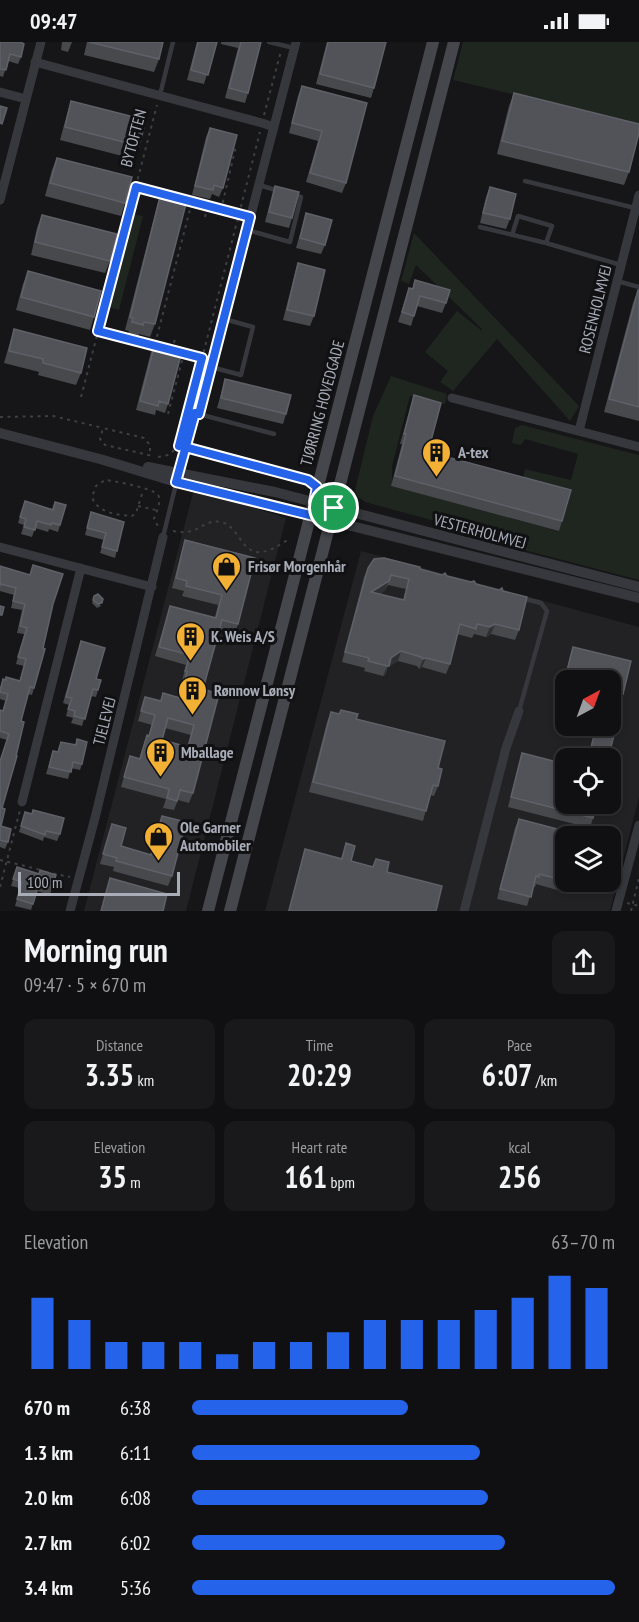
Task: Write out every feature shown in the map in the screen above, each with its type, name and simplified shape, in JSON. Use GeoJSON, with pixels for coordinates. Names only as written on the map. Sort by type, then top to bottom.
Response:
{"type":"FeatureCollection","features":[{"type":"Feature","properties":{"kind":"main road","name":"TJØRRING HOVEDGADE"},"geometry":{"type":"LineString","coordinates":[[208,911],[433,42]]}},
{"type":"Feature","properties":{"kind":"main road"},"geometry":{"type":"LineString","coordinates":[[230,911],[454,42]]}},
{"type":"Feature","properties":{"kind":"street"},"geometry":{"type":"LineString","coordinates":[[0,200],[40,42]]}},
{"type":"Feature","properties":{"kind":"street"},"geometry":{"type":"LineString","coordinates":[[199,414],[295,45]]}},
{"type":"Feature","properties":{"kind":"street","name":"BYTOFTEN"},"geometry":{"type":"LineString","coordinates":[[35,62],[274,127]]}},
{"type":"Feature","properties":{"kind":"street"},"geometry":{"type":"LineString","coordinates":[[0,93],[26,99]]}},
{"type":"Feature","properties":{"kind":"street","name":"ROSENHOLMVEJ"},"geometry":{"type":"LineString","coordinates":[[579,431],[639,195]]}},
{"type":"Feature","properties":{"kind":"street"},"geometry":{"type":"LineString","coordinates":[[452,398],[639,447]]}},
{"type":"Feature","properties":{"kind":"street"},"geometry":{"type":"LineString","coordinates":[[0,434],[178,477],[311,515],[332,514]]}},
{"type":"Feature","properties":{"kind":"street","name":"VESTERHOLMVEJ"},"geometry":{"type":"LineString","coordinates":[[178,477],[314,502],[332,514],[639,598]]}},
{"type":"Feature","properties":{"kind":"street","name":"VESTERHOLMVEJ"},"geometry":{"type":"LineString","coordinates":[[332,514],[639,586]]}},
{"type":"Feature","properties":{"kind":"street","name":"TJELEVEJ"},"geometry":{"type":"LineString","coordinates":[[70,911],[95,818],[163,537]]}},
{"type":"Feature","properties":{"kind":"street"},"geometry":{"type":"LineString","coordinates":[[0,547],[152,587]]}},
{"type":"Feature","properties":{"kind":"street"},"geometry":{"type":"LineString","coordinates":[[22,802],[81,568]]}},
{"type":"Feature","properties":{"kind":"street"},"geometry":{"type":"LineString","coordinates":[[464,911],[506,748],[519,711]]}},
{"type":"Feature","properties":{"kind":"street"},"geometry":{"type":"LineString","coordinates":[[616,911],[639,825]]}},
{"type":"Feature","properties":{"kind":"lane","name":"BYTOFTEN"},"geometry":{"type":"LineString","coordinates":[[159,96],[172,42]]}},
{"type":"Feature","properties":{"kind":"lane"},"geometry":{"type":"LineString","coordinates":[[272,42],[295,45]]}},
{"type":"Feature","properties":{"kind":"lane"},"geometry":{"type":"LineString","coordinates":[[525,181],[636,213]]}},
{"type":"Feature","properties":{"kind":"lane"},"geometry":{"type":"LineString","coordinates":[[247,230],[290,242],[301,197],[259,185]]}},
{"type":"Feature","properties":{"kind":"lane"},"geometry":{"type":"LineString","coordinates":[[512,235],[518,216],[552,226],[546,243]]}},
{"type":"Feature","properties":{"kind":"lane"},"geometry":{"type":"LineString","coordinates":[[480,227],[621,265]]}},
{"type":"Feature","properties":{"kind":"lane"},"geometry":{"type":"LineString","coordinates":[[617,281],[639,287]]}},
{"type":"Feature","properties":{"kind":"lane"},"geometry":{"type":"LineString","coordinates":[[211,367],[242,375],[253,327],[224,319]]}},
{"type":"Feature","properties":{"kind":"lane"},"geometry":{"type":"LineString","coordinates":[[163,537],[195,413],[274,434]]}},
{"type":"Feature","properties":{"kind":"lane"},"geometry":{"type":"LineString","coordinates":[[518,597],[541,603],[547,611],[519,711]]}},
{"type":"Feature","properties":{"kind":"path"},"geometry":{"type":"LineString","coordinates":[[197,380],[282,45]]}},
{"type":"Feature","properties":{"kind":"path","name":"BYTOFTEN"},"geometry":{"type":"LineString","coordinates":[[81,397],[159,96]]}},
{"type":"Feature","properties":{"kind":"path"},"geometry":{"type":"LineString","coordinates":[[221,210],[236,146]]}},
{"type":"Feature","properties":{"kind":"path"},"geometry":{"type":"LineString","coordinates":[[136,187],[169,196]]}},
{"type":"Feature","properties":{"kind":"path"},"geometry":{"type":"LineString","coordinates":[[180,199],[250,217]]}},
{"type":"Feature","properties":{"kind":"path"},"geometry":{"type":"LineString","coordinates":[[155,346],[192,202]]}},
{"type":"Feature","properties":{"kind":"path"},"geometry":{"type":"LineString","coordinates":[[205,217],[208,206]]}},
{"type":"Feature","properties":{"kind":"path"},"geometry":{"type":"LineString","coordinates":[[98,331],[202,358]]}},
{"type":"Feature","properties":{"kind":"path"},"geometry":{"type":"LineString","coordinates":[[172,350],[175,339]]}},
{"type":"Feature","properties":{"kind":"path"},"geometry":{"type":"LineString","coordinates":[[168,414],[184,353]]}},
{"type":"Feature","properties":{"kind":"path"},"geometry":{"type":"LineString","coordinates":[[0,417],[53,416],[144,438],[150,445],[150,451]]}},
{"type":"Feature","properties":{"kind":"path"},"geometry":{"type":"LineString","coordinates":[[103,428],[100,439],[105,445],[159,458],[168,455],[179,446],[185,447],[308,480],[317,487]]}},
{"type":"Feature","properties":{"kind":"path"},"geometry":{"type":"LineString","coordinates":[[138,506],[157,510]]}},
{"type":"Feature","properties":{"kind":"path"},"geometry":{"type":"LineString","coordinates":[[0,887],[22,802]]}},
{"type":"Feature","properties":{"kind":"path"},"geometry":{"type":"LineString","coordinates":[[0,860],[78,880]]}},
{"type":"Feature","properties":{"kind":"path"},"geometry":{"type":"LineString","coordinates":[[631,911],[639,878]]}},
{"type":"Feature","properties":{"kind":"shaded area"},"geometry":{"type":"Polygon","coordinates":[[[463,42],[639,42],[639,124],[453,80],[463,42]]]}},
{"type":"Feature","properties":{"kind":"shaded area"},"geometry":{"type":"Polygon","coordinates":[[[132,214],[143,216],[119,310],[108,307],[132,214]]]}},
{"type":"Feature","properties":{"kind":"shaded area"},"geometry":{"type":"Polygon","coordinates":[[[414,233],[579,406],[570,421],[497,339],[453,391],[440,382],[448,371],[425,352],[457,311],[482,329],[416,265],[409,284],[401,281],[414,233]]]}},
{"type":"Feature","properties":{"kind":"shaded area"},"geometry":{"type":"Polygon","coordinates":[[[391,376],[447,394],[445,404],[410,396],[392,466],[392,486],[559,531],[521,487],[525,469],[571,480],[578,454],[525,439],[521,445],[512,443],[515,428],[522,425],[639,455],[639,580],[463,534],[435,521],[365,502],[354,494],[373,416],[391,376]]]}},
{"type":"Feature","properties":{"kind":"shaded area"},"geometry":{"type":"Polygon","coordinates":[[[194,489],[286,518],[186,911],[84,911],[194,489]]]}},
{"type":"Feature","properties":{"kind":"shaded area"},"geometry":{"type":"Polygon","coordinates":[[[361,551],[639,627],[639,797],[621,868],[621,826],[555,826],[555,892],[615,892],[610,911],[265,911],[361,551]]]}},
{"type":"Feature","properties":{"kind":"building"},"geometry":{"type":"Polygon","coordinates":[[[0,42],[22,42],[24,44],[21,57],[10,54],[6,70],[0,69],[0,42]]]}},
{"type":"Feature","properties":{"kind":"building"},"geometry":{"type":"Polygon","coordinates":[[[89,42],[163,42],[159,59],[89,42]]]}},
{"type":"Feature","properties":{"kind":"building"},"geometry":{"type":"Polygon","coordinates":[[[198,42],[217,42],[208,75],[191,70],[198,42]]]}},
{"type":"Feature","properties":{"kind":"building"},"geometry":{"type":"Polygon","coordinates":[[[241,42],[261,42],[248,93],[229,88],[241,42]]]}},
{"type":"Feature","properties":{"kind":"building"},"geometry":{"type":"Polygon","coordinates":[[[328,42],[386,42],[374,88],[320,74],[328,42]]]}},
{"type":"Feature","properties":{"kind":"building"},"geometry":{"type":"Polygon","coordinates":[[[302,86],[367,103],[346,183],[310,173],[322,131],[292,123],[302,86]]]}},
{"type":"Feature","properties":{"kind":"building"},"geometry":{"type":"Polygon","coordinates":[[[514,93],[639,124],[639,133],[629,172],[502,141],[514,93]]]}},
{"type":"Feature","properties":{"kind":"building"},"geometry":{"type":"Polygon","coordinates":[[[71,101],[146,120],[139,146],[65,127],[71,101]]]}},
{"type":"Feature","properties":{"kind":"building"},"geometry":{"type":"Polygon","coordinates":[[[0,106],[7,108],[2,124],[0,123],[0,106]]]}},
{"type":"Feature","properties":{"kind":"building"},"geometry":{"type":"Polygon","coordinates":[[[210,128],[237,135],[223,188],[214,185],[213,190],[195,186],[210,128]]]}},
{"type":"Feature","properties":{"kind":"building"},"geometry":{"type":"Polygon","coordinates":[[[57,158],[132,177],[125,203],[50,183],[57,158]]]}},
{"type":"Feature","properties":{"kind":"building"},"geometry":{"type":"Polygon","coordinates":[[[275,186],[299,192],[292,218],[269,212],[275,186]]]}},
{"type":"Feature","properties":{"kind":"building"},"geometry":{"type":"Polygon","coordinates":[[[490,187],[516,194],[510,219],[483,213],[490,187]]]}},
{"type":"Feature","properties":{"kind":"building"},"geometry":{"type":"Polygon","coordinates":[[[162,189],[188,196],[155,324],[144,322],[143,325],[132,322],[133,318],[130,317],[162,189]]]}},
{"type":"Feature","properties":{"kind":"building"},"geometry":{"type":"Polygon","coordinates":[[[306,213],[332,220],[325,245],[300,238],[306,213]]]}},
{"type":"Feature","properties":{"kind":"building"},"geometry":{"type":"Polygon","coordinates":[[[42,215],[117,234],[110,261],[35,242],[42,215]]]}},
{"type":"Feature","properties":{"kind":"building"},"geometry":{"type":"Polygon","coordinates":[[[298,263],[325,270],[314,316],[287,310],[298,263]]]}},
{"type":"Feature","properties":{"kind":"building"},"geometry":{"type":"Polygon","coordinates":[[[28,271],[101,291],[94,317],[21,297],[28,271]]]}},
{"type":"Feature","properties":{"kind":"building"},"geometry":{"type":"Polygon","coordinates":[[[415,280],[450,290],[446,303],[420,296],[414,316],[402,312],[409,288],[413,289],[415,280]]]}},
{"type":"Feature","properties":{"kind":"building"},"geometry":{"type":"Polygon","coordinates":[[[639,290],[639,407],[609,399],[639,290]]]}},
{"type":"Feature","properties":{"kind":"building"},"geometry":{"type":"Polygon","coordinates":[[[14,329],[87,348],[81,373],[43,363],[43,359],[9,351],[14,329]]]}},
{"type":"Feature","properties":{"kind":"building"},"geometry":{"type":"Polygon","coordinates":[[[155,343],[182,351],[168,404],[159,401],[158,406],[140,401],[155,343]]]}},
{"type":"Feature","properties":{"kind":"building"},"geometry":{"type":"Polygon","coordinates":[[[225,379],[291,395],[286,414],[221,398],[225,379]]]}},
{"type":"Feature","properties":{"kind":"building","name":"A-tex"},"geometry":{"type":"Polygon","coordinates":[[[414,395],[441,403],[428,452],[571,490],[562,521],[395,476],[414,395]]]}},
{"type":"Feature","properties":{"kind":"building"},"geometry":{"type":"Polygon","coordinates":[[[25,501],[53,510],[55,502],[66,505],[60,525],[37,521],[35,530],[24,527],[26,519],[20,517],[25,501]]]}},
{"type":"Feature","properties":{"kind":"building"},"geometry":{"type":"Polygon","coordinates":[[[91,512],[124,522],[117,551],[102,547],[106,533],[87,528],[91,512]]]}},
{"type":"Feature","properties":{"kind":"building"},"geometry":{"type":"Polygon","coordinates":[[[185,540],[255,558],[238,624],[222,620],[203,689],[219,694],[193,793],[180,790],[177,801],[167,798],[169,789],[124,777],[130,756],[140,759],[155,715],[141,711],[145,697],[161,701],[163,693],[180,698],[187,672],[185,671],[190,655],[159,647],[170,606],[216,618],[222,595],[186,586],[187,581],[176,578],[185,540]],[[168,718],[162,740],[188,747],[194,725],[168,718]]]}},
{"type":"Feature","properties":{"kind":"building"},"geometry":{"type":"Polygon","coordinates":[[[384,558],[442,575],[445,573],[447,576],[474,581],[476,584],[499,590],[502,588],[503,591],[527,597],[519,630],[495,624],[490,627],[477,624],[476,629],[460,624],[450,664],[423,659],[401,651],[391,658],[387,666],[368,661],[369,658],[345,652],[368,568],[374,559],[384,558]],[[391,575],[389,581],[371,592],[404,600],[409,579],[391,575]]]}},
{"type":"Feature","properties":{"kind":"building"},"geometry":{"type":"Polygon","coordinates":[[[33,565],[63,574],[53,604],[43,648],[45,649],[34,688],[30,687],[21,721],[24,722],[17,756],[2,808],[5,809],[1,826],[11,829],[8,842],[0,840],[0,761],[9,734],[0,731],[0,710],[3,711],[8,694],[0,691],[3,679],[6,680],[6,677],[20,681],[26,659],[18,657],[27,628],[20,626],[25,604],[13,601],[16,588],[1,584],[0,586],[0,566],[30,575],[33,565]]]}},
{"type":"Feature","properties":{"kind":"building"},"geometry":{"type":"Polygon","coordinates":[[[98,594],[103,599],[102,603],[98,604],[93,600],[98,594]]]}},
{"type":"Feature","properties":{"kind":"building"},"geometry":{"type":"Polygon","coordinates":[[[0,606],[4,607],[2,615],[0,615],[0,606]]]}},
{"type":"Feature","properties":{"kind":"building"},"geometry":{"type":"Polygon","coordinates":[[[81,641],[105,648],[96,679],[101,680],[98,690],[93,689],[85,719],[74,716],[75,711],[68,709],[72,698],[66,697],[81,641]]]}},
{"type":"Feature","properties":{"kind":"building"},"geometry":{"type":"Polygon","coordinates":[[[573,647],[631,661],[623,694],[621,694],[621,670],[567,670],[573,647]]]}},
{"type":"Feature","properties":{"kind":"building"},"geometry":{"type":"Polygon","coordinates":[[[341,710],[358,714],[356,719],[445,741],[438,768],[442,769],[438,786],[433,785],[426,811],[313,782],[331,712],[339,714],[341,710]]]}},
{"type":"Feature","properties":{"kind":"building"},"geometry":{"type":"Polygon","coordinates":[[[594,736],[614,736],[611,748],[591,748],[594,736]]]}},
{"type":"Feature","properties":{"kind":"building"},"geometry":{"type":"Polygon","coordinates":[[[77,739],[87,742],[82,764],[73,762],[71,772],[49,767],[53,751],[58,752],[61,742],[76,745],[77,739]]]}},
{"type":"Feature","properties":{"kind":"building"},"geometry":{"type":"Polygon","coordinates":[[[522,753],[555,761],[555,808],[511,797],[522,753]]]}},
{"type":"Feature","properties":{"kind":"building"},"geometry":{"type":"Polygon","coordinates":[[[33,810],[64,818],[60,834],[46,831],[45,835],[21,826],[25,812],[32,814],[33,810]]]}},
{"type":"Feature","properties":{"kind":"building"},"geometry":{"type":"Polygon","coordinates":[[[577,814],[594,814],[593,818],[577,814]]]}},
{"type":"Feature","properties":{"kind":"building"},"geometry":{"type":"Polygon","coordinates":[[[162,816],[186,822],[172,876],[116,861],[117,858],[103,854],[112,824],[126,828],[121,846],[151,855],[162,816]]]}},
{"type":"Feature","properties":{"kind":"building"},"geometry":{"type":"Polygon","coordinates":[[[519,819],[555,828],[555,878],[539,874],[539,877],[536,876],[531,897],[500,889],[519,819]]]}},
{"type":"Feature","properties":{"kind":"building"},"geometry":{"type":"Polygon","coordinates":[[[346,843],[355,846],[351,861],[373,867],[376,859],[389,862],[387,872],[442,886],[436,911],[289,911],[305,849],[342,859],[346,843]]]}},
{"type":"Feature","properties":{"kind":"building"},"geometry":{"type":"Polygon","coordinates":[[[17,867],[39,874],[40,870],[56,875],[52,888],[39,884],[33,904],[17,899],[22,882],[13,879],[17,867]]]}},
{"type":"Feature","properties":{"kind":"building"},"geometry":{"type":"Polygon","coordinates":[[[110,878],[167,894],[163,911],[101,911],[110,878]]]}},
{"type":"Feature","properties":{"kind":"place","name":"A-tex"},"geometry":{"type":"Point","coordinates":[437,478]}},
{"type":"Feature","properties":{"kind":"place","name":"Frisør Morgenhår"},"geometry":{"type":"Point","coordinates":[227,592]}},
{"type":"Feature","properties":{"kind":"place","name":"K. Weis A/S"},"geometry":{"type":"Point","coordinates":[190,662]}},
{"type":"Feature","properties":{"kind":"place","name":"Rønnow Lønsy"},"geometry":{"type":"Point","coordinates":[193,716]}},
{"type":"Feature","properties":{"kind":"place","name":"Mballage"},"geometry":{"type":"Point","coordinates":[160,778]}},
{"type":"Feature","properties":{"kind":"place","name":"Ole Garner Automobiler"},"geometry":{"type":"Point","coordinates":[159,862]}},
{"type":"Feature","properties":{"kind":"route"},"geometry":{"type":"LineString","coordinates":[[334,508],[314,502],[317,487],[308,480],[185,447],[179,446],[202,358],[98,331],[136,187],[250,217],[199,414],[195,413],[185,447],[176,482],[330,520],[334,508]]}}]}
